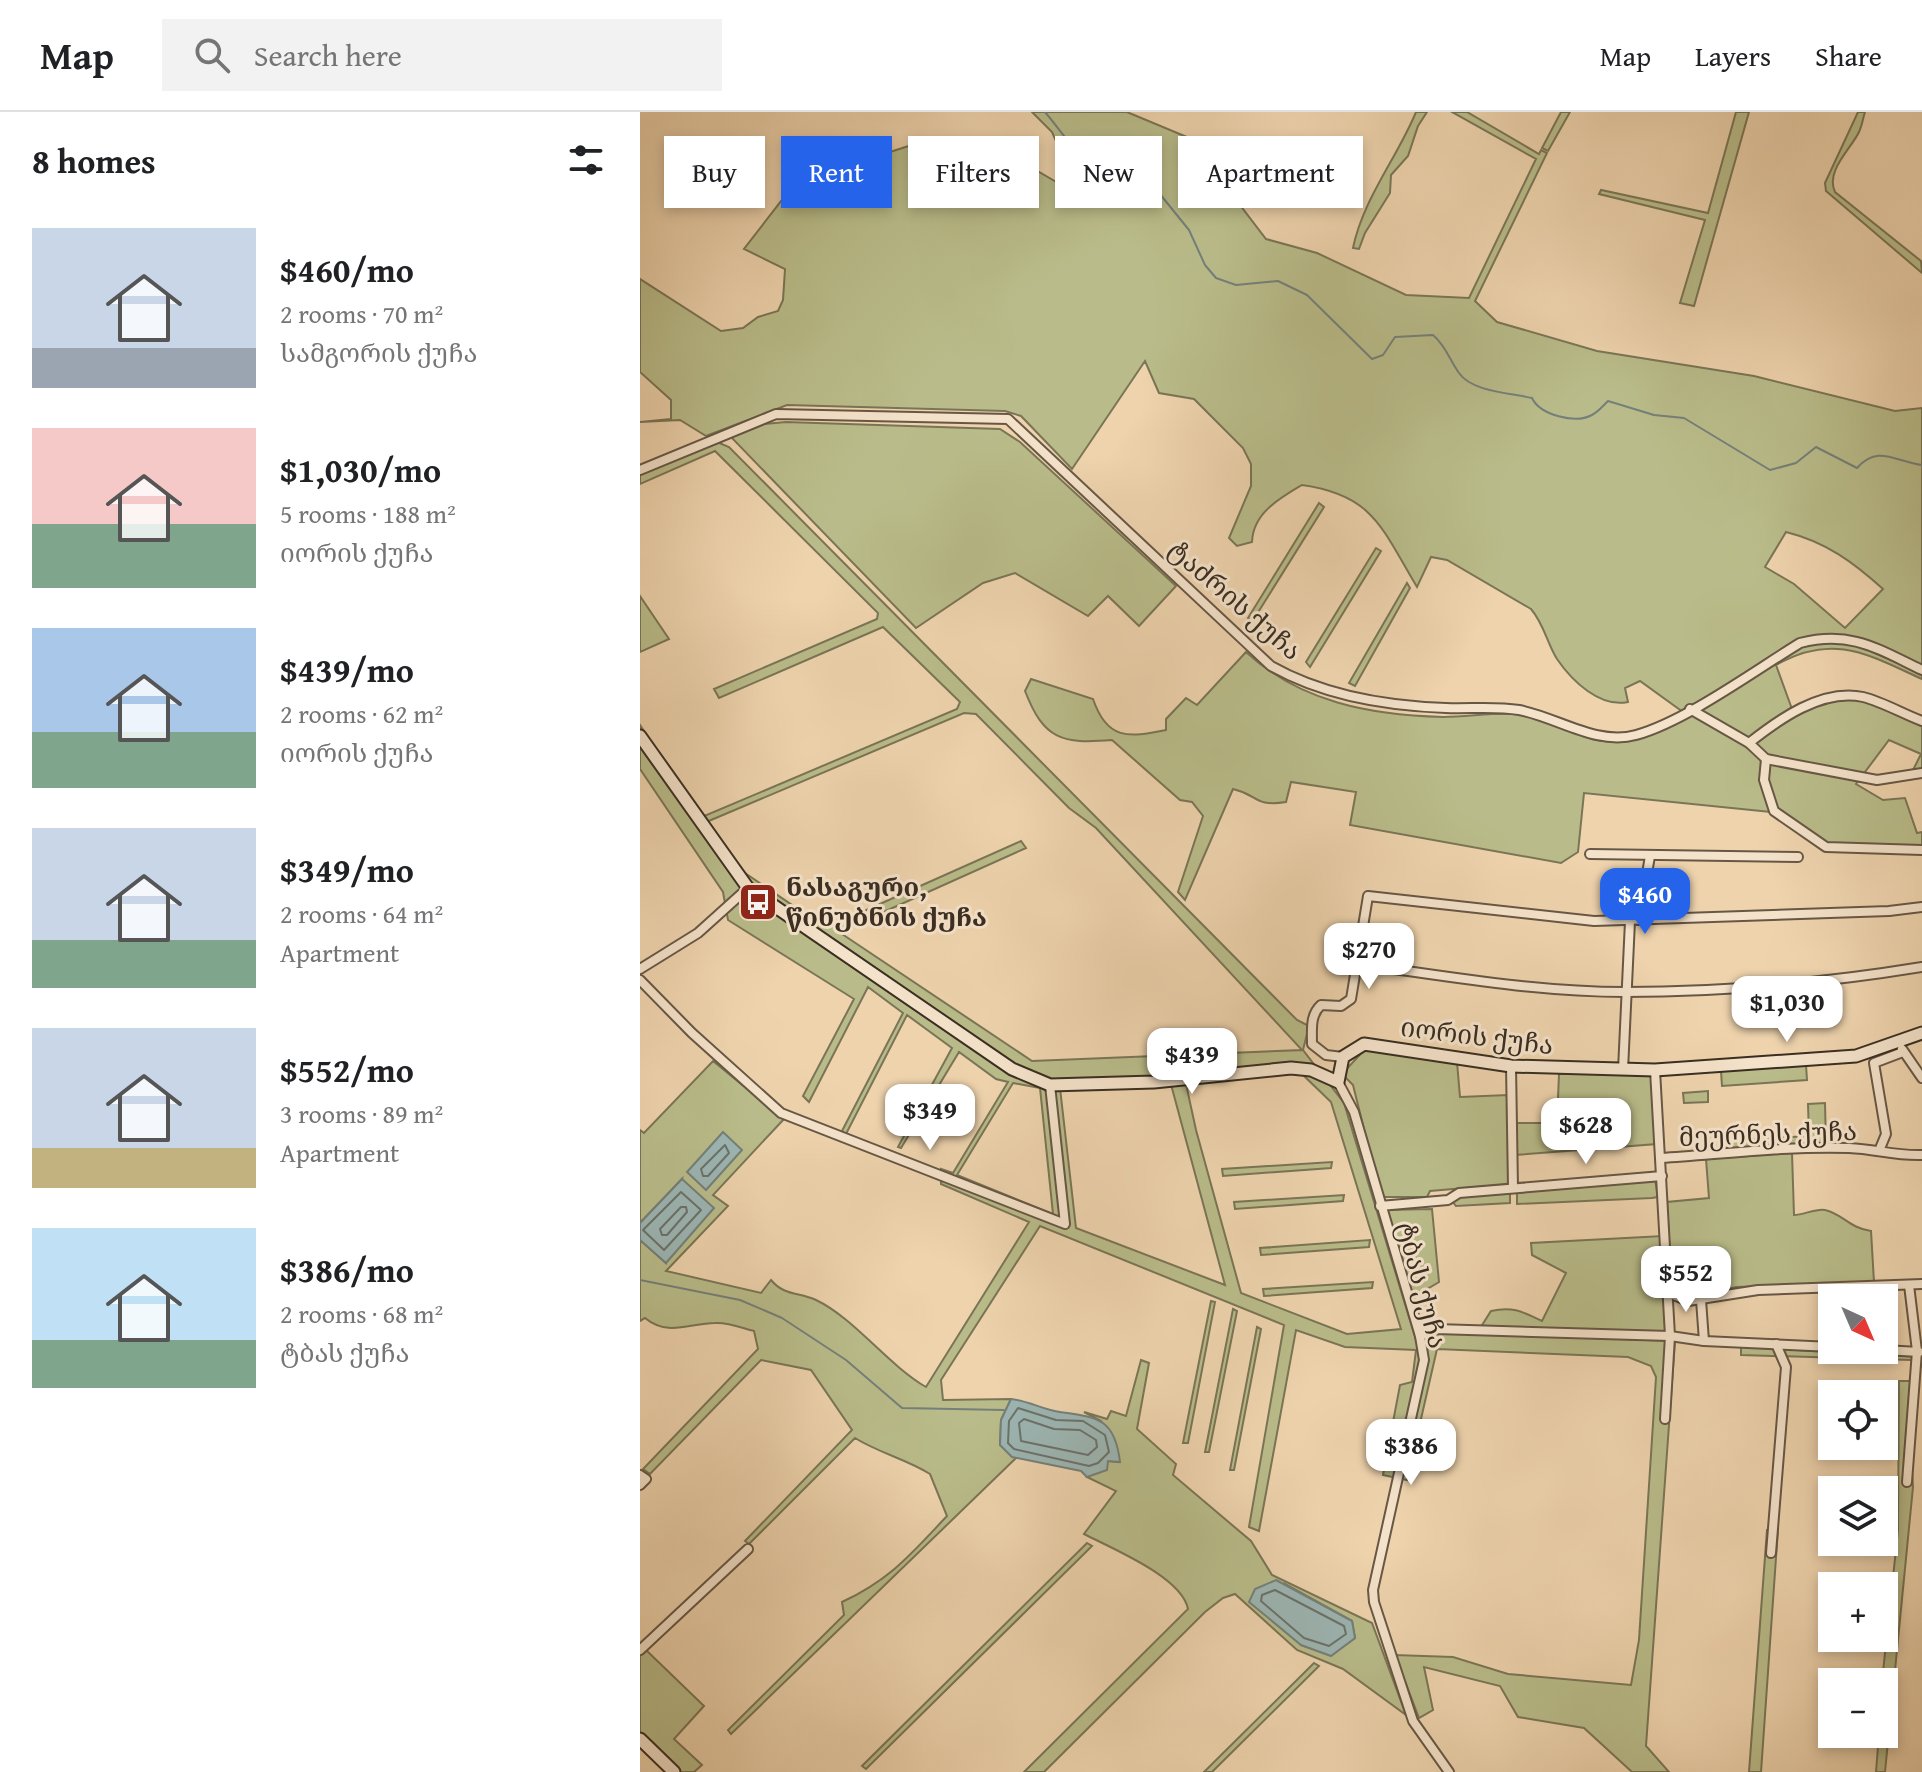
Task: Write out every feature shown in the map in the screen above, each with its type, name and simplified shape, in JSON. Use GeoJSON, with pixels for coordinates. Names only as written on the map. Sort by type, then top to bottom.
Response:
{"type":"FeatureCollection","features":[{"type":"Feature","properties":{"kind":"street","name":"ტაძრის ქუჩა"},"geometry":{"type":"LineString","coordinates":[[640,470],[716,436],[776,414],[1008,419],[1271,666],[1291,677],[1377,702],[1514,709],[1538,714],[1578,730],[1622,738],[1638,734],[1690,709],[1800,643],[1815,639],[1831,636],[1862,642],[1922,670]]}},
{"type":"Feature","properties":{"kind":"street"},"geometry":{"type":"LineString","coordinates":[[1749,743],[1794,711],[1829,699],[1862,697],[1922,721]]}},
{"type":"Feature","properties":{"kind":"street"},"geometry":{"type":"LineString","coordinates":[[1690,709],[1749,743],[1766,759],[1877,780],[1922,773]]}},
{"type":"Feature","properties":{"kind":"street"},"geometry":{"type":"LineString","coordinates":[[640,736],[748,888],[1012,1069],[1050,1085],[1154,1082],[1291,1068],[1311,1070],[1338,1082],[1343,1057],[1326,1055],[1312,1044],[1314,1011],[1321,1005],[1348,1004],[1358,964],[1368,896],[1594,921],[1889,911],[1922,907]]}},
{"type":"Feature","properties":{"kind":"street"},"geometry":{"type":"LineString","coordinates":[[1766,759],[1764,780],[1767,799],[1774,811],[1826,847],[1922,850]]}},
{"type":"Feature","properties":{"kind":"street"},"geometry":{"type":"LineString","coordinates":[[1590,854],[1798,857]]}},
{"type":"Feature","properties":{"kind":"street"},"geometry":{"type":"LineString","coordinates":[[1623,1070],[1625,992],[1635,920],[1650,856]]}},
{"type":"Feature","properties":{"kind":"street"},"geometry":{"type":"LineString","coordinates":[[640,969],[698,933],[748,888]]}},
{"type":"Feature","properties":{"kind":"street"},"geometry":{"type":"LineString","coordinates":[[1358,964],[1529,986],[1625,992],[1787,985],[1922,967]]}},
{"type":"Feature","properties":{"kind":"street"},"geometry":{"type":"LineString","coordinates":[[640,980],[692,1033],[781,1113],[1065,1224],[1050,1085]]}},
{"type":"Feature","properties":{"kind":"street","name":"იორის ქუჩა"},"geometry":{"type":"LineString","coordinates":[[1343,1057],[1360,1045],[1369,1045],[1511,1066],[1655,1070],[1856,1056],[1900,1047],[1922,1033]]}},
{"type":"Feature","properties":{"kind":"street"},"geometry":{"type":"LineString","coordinates":[[1879,1151],[1886,1134],[1874,1063],[1900,1047],[1922,1078]]}},
{"type":"Feature","properties":{"kind":"street"},"geometry":{"type":"LineString","coordinates":[[1511,1066],[1513,1188]]}},
{"type":"Feature","properties":{"kind":"street"},"geometry":{"type":"LineString","coordinates":[[1655,1070],[1669,1293],[1665,1419]]}},
{"type":"Feature","properties":{"kind":"street","name":"ტბას ქუჩა"},"geometry":{"type":"LineString","coordinates":[[1338,1082],[1354,1112],[1420,1336],[1424,1360],[1373,1590],[1374,1602],[1413,1721],[1449,1772]]}},
{"type":"Feature","properties":{"kind":"street","name":"მეურნეს ქუჩა"},"geometry":{"type":"LineString","coordinates":[[1661,1158],[1847,1148],[1879,1151],[1888,1156],[1922,1155]]}},
{"type":"Feature","properties":{"kind":"street"},"geometry":{"type":"LineString","coordinates":[[1380,1206],[1448,1200],[1459,1193],[1662,1176]]}},
{"type":"Feature","properties":{"kind":"street"},"geometry":{"type":"LineString","coordinates":[[1898,1285],[1922,1284]]}},
{"type":"Feature","properties":{"kind":"street"},"geometry":{"type":"LineString","coordinates":[[1907,1482],[1920,1352],[1909,1285]]}},
{"type":"Feature","properties":{"kind":"street"},"geometry":{"type":"LineString","coordinates":[[1669,1293],[1688,1301],[1758,1290],[1818,1288]]}},
{"type":"Feature","properties":{"kind":"street"},"geometry":{"type":"LineString","coordinates":[[1701,1300],[1704,1341]]}},
{"type":"Feature","properties":{"kind":"street"},"geometry":{"type":"LineString","coordinates":[[1420,1336],[1436,1329],[1670,1336],[1704,1341],[1818,1346]]}},
{"type":"Feature","properties":{"kind":"street"},"geometry":{"type":"LineString","coordinates":[[1771,1553],[1786,1367],[1776,1344]]}},
{"type":"Feature","properties":{"kind":"street"},"geometry":{"type":"LineString","coordinates":[[1898,1351],[1920,1352]]}},
{"type":"Feature","properties":{"kind":"street"},"geometry":{"type":"LineString","coordinates":[[640,1650],[748,1549]]}},
{"type":"Feature","properties":{"kind":"street"},"geometry":{"type":"LineString","coordinates":[[640,1739],[674,1772]]}},
{"type":"Feature","properties":{"kind":"green space"},"geometry":{"type":"Polygon","coordinates":[[[1032,112],[1127,112],[1184,136],[1178,136],[1178,208],[1242,208],[1266,239],[1317,253],[1406,295],[1469,298],[1536,159],[1452,112],[1467,112],[1539,154],[1541,150],[1547,153],[1475,301],[1497,322],[1597,351],[1754,376],[1895,411],[1922,408],[1922,679],[1868,655],[1833,649],[1796,655],[1776,665],[1792,709],[1829,696],[1860,693],[1922,718],[1922,770],[1913,770],[1921,754],[1889,740],[1856,784],[1883,800],[1905,798],[1917,833],[1922,832],[1922,848],[1825,844],[1771,812],[1584,793],[1578,852],[1561,863],[1350,825],[1356,792],[1291,782],[1286,802],[1262,802],[1233,789],[1185,900],[1178,892],[1203,816],[1192,802],[1180,800],[1112,740],[1068,739],[1048,729],[1025,691],[1031,679],[1093,699],[1112,729],[1130,735],[1166,730],[1166,719],[1186,698],[1197,705],[1246,652],[1289,683],[1313,694],[1363,709],[1389,713],[1443,717],[1528,715],[1585,737],[1612,742],[1651,734],[1687,715],[1640,681],[1625,688],[1628,702],[1618,703],[1597,697],[1570,676],[1557,659],[1531,609],[1447,560],[1431,557],[1417,587],[1373,518],[1345,497],[1302,485],[1262,515],[1252,542],[1237,546],[1229,538],[1251,486],[1251,464],[1243,448],[1194,399],[1159,393],[1145,361],[1072,469],[1021,416],[1005,411],[787,405],[706,436],[680,420],[640,422],[671,419],[671,400],[640,372],[640,279],[721,331],[743,328],[758,317],[778,311],[783,300],[785,269],[744,249],[781,201],[781,208],[892,208],[892,151],[908,146],[908,208],[1039,208],[1039,172],[1055,181],[1055,208],[1162,208],[1162,136],[1055,136],[1055,139],[1032,112]],[[1786,532],[1765,567],[1794,584],[1845,628],[1883,589],[1838,554],[1814,541],[1786,532]]]}},
{"type":"Feature","properties":{"kind":"green space"},"geometry":{"type":"Polygon","coordinates":[[[1416,112],[1427,112],[1418,126],[1408,156],[1391,175],[1390,193],[1365,233],[1359,249],[1353,248],[1364,213],[1416,112]]]}},
{"type":"Feature","properties":{"kind":"green space"},"geometry":{"type":"Polygon","coordinates":[[[1561,112],[1570,112],[1548,151],[1542,148],[1561,112]]]}},
{"type":"Feature","properties":{"kind":"green space"},"geometry":{"type":"Polygon","coordinates":[[[1736,112],[1749,112],[1694,306],[1680,303],[1705,220],[1599,194],[1601,190],[1708,213],[1736,112]]]}},
{"type":"Feature","properties":{"kind":"green space"},"geometry":{"type":"Polygon","coordinates":[[[1858,112],[1865,112],[1862,125],[1836,168],[1833,176],[1835,192],[1921,261],[1922,273],[1826,191],[1825,183],[1858,112]]]}},
{"type":"Feature","properties":{"kind":"green space"},"geometry":{"type":"Polygon","coordinates":[[[786,422],[1000,429],[1020,442],[1176,586],[1139,626],[1108,596],[1088,616],[1015,573],[983,583],[916,628],[730,436],[764,424],[786,422]]]}},
{"type":"Feature","properties":{"kind":"green space"},"geometry":{"type":"Polygon","coordinates":[[[717,442],[729,447],[1297,1020],[1309,1026],[1303,1050],[1344,1103],[1419,1350],[1428,1349],[1425,1338],[1433,1332],[1675,1341],[1646,1746],[1669,1772],[1632,1772],[1584,1728],[1518,1717],[1500,1686],[1424,1667],[1433,1710],[1419,1718],[1395,1655],[1453,1657],[1508,1674],[1631,1685],[1639,1640],[1656,1377],[1651,1366],[1628,1357],[1437,1349],[1407,1480],[1383,1475],[1400,1385],[1412,1382],[1416,1350],[1345,1347],[1296,1330],[1259,1531],[1249,1527],[1284,1325],[1040,1226],[941,1380],[943,1400],[1011,1399],[1001,1420],[1000,1445],[1016,1458],[731,1734],[728,1730],[844,1615],[842,1602],[887,1575],[947,1516],[930,1474],[855,1438],[749,1544],[745,1541],[852,1430],[811,1370],[761,1360],[650,1474],[643,1469],[758,1349],[754,1331],[730,1324],[671,1328],[645,1318],[640,1321],[640,1240],[666,1263],[682,1179],[640,1223],[640,1130],[644,1133],[713,1061],[784,1119],[713,1195],[728,1206],[666,1271],[761,1293],[771,1280],[786,1291],[816,1300],[844,1318],[898,1367],[926,1387],[1029,1222],[941,1184],[941,1169],[953,1173],[1008,1082],[996,1079],[959,1052],[901,1148],[898,1147],[952,1048],[907,1015],[846,1134],[842,1131],[903,1013],[868,987],[809,1102],[803,1096],[854,999],[728,920],[723,892],[640,769],[640,725],[702,817],[957,709],[960,702],[883,627],[719,698],[714,689],[877,619],[878,613],[715,451],[640,484],[640,475],[717,442]],[[964,713],[704,823],[745,873],[826,928],[1021,841],[1026,848],[839,932],[1032,1061],[1302,1050],[1096,828],[1069,808],[976,714],[964,713]],[[1276,1068],[1184,1075],[1241,1293],[1347,1334],[1401,1329],[1331,1102],[1303,1075],[1276,1068]],[[1169,1077],[1060,1088],[1076,1228],[1225,1285],[1169,1077]],[[1013,1083],[957,1175],[1053,1214],[1040,1088],[1013,1083]]]}},
{"type":"Feature","properties":{"kind":"green space"},"geometry":{"type":"Polygon","coordinates":[[[1319,503],[1324,507],[1252,622],[1248,618],[1319,503]]]}},
{"type":"Feature","properties":{"kind":"green space"},"geometry":{"type":"Polygon","coordinates":[[[1376,548],[1381,551],[1310,667],[1306,662],[1376,548]]]}},
{"type":"Feature","properties":{"kind":"green space"},"geometry":{"type":"Polygon","coordinates":[[[1407,583],[1410,588],[1355,686],[1349,683],[1407,583]]]}},
{"type":"Feature","properties":{"kind":"green space"},"geometry":{"type":"Polygon","coordinates":[[[640,596],[669,639],[640,652],[640,596]]]}},
{"type":"Feature","properties":{"kind":"green space"},"geometry":{"type":"Polygon","coordinates":[[[1366,1048],[1457,1062],[1460,1097],[1508,1095],[1512,1184],[1430,1191],[1427,1197],[1381,1197],[1353,1085],[1342,1074],[1366,1048]]]}},
{"type":"Feature","properties":{"kind":"green space"},"geometry":{"type":"Polygon","coordinates":[[[1806,1065],[1807,1080],[1722,1086],[1721,1071],[1806,1065]]]}},
{"type":"Feature","properties":{"kind":"green space"},"geometry":{"type":"Polygon","coordinates":[[[1651,1072],[1657,1144],[1515,1155],[1514,1123],[1557,1123],[1559,1074],[1651,1072]]]}},
{"type":"Feature","properties":{"kind":"green space"},"geometry":{"type":"Polygon","coordinates":[[[1708,1091],[1708,1102],[1684,1103],[1683,1093],[1708,1091]]]}},
{"type":"Feature","properties":{"kind":"green space"},"geometry":{"type":"Polygon","coordinates":[[[1825,1103],[1826,1146],[1725,1151],[1724,1141],[1809,1136],[1808,1104],[1825,1103]]]}},
{"type":"Feature","properties":{"kind":"green space"},"geometry":{"type":"Polygon","coordinates":[[[1792,1153],[1794,1215],[1825,1210],[1871,1231],[1874,1282],[1736,1287],[1690,1298],[1672,1290],[1667,1202],[1709,1198],[1706,1159],[1792,1153]]]}},
{"type":"Feature","properties":{"kind":"green space"},"geometry":{"type":"Polygon","coordinates":[[[1332,1162],[1331,1168],[1223,1176],[1222,1169],[1332,1162]]]}},
{"type":"Feature","properties":{"kind":"green space"},"geometry":{"type":"Polygon","coordinates":[[[1655,1179],[1658,1197],[1517,1204],[1517,1191],[1655,1179]]]}},
{"type":"Feature","properties":{"kind":"green space"},"geometry":{"type":"Polygon","coordinates":[[[1510,1191],[1510,1203],[1456,1206],[1452,1201],[1460,1195],[1510,1191]]]}},
{"type":"Feature","properties":{"kind":"green space"},"geometry":{"type":"Polygon","coordinates":[[[1344,1195],[1343,1201],[1235,1209],[1234,1202],[1344,1195]]]}},
{"type":"Feature","properties":{"kind":"green space"},"geometry":{"type":"Polygon","coordinates":[[[1432,1209],[1439,1282],[1412,1298],[1385,1210],[1432,1209]]]}},
{"type":"Feature","properties":{"kind":"green space"},"geometry":{"type":"Polygon","coordinates":[[[1663,1236],[1667,1333],[1479,1330],[1491,1311],[1518,1311],[1542,1321],[1566,1273],[1532,1255],[1531,1243],[1663,1236]]]}},
{"type":"Feature","properties":{"kind":"green space"},"geometry":{"type":"Polygon","coordinates":[[[1370,1240],[1369,1247],[1261,1255],[1260,1248],[1370,1240]]]}},
{"type":"Feature","properties":{"kind":"green space"},"geometry":{"type":"Polygon","coordinates":[[[1373,1282],[1372,1288],[1264,1296],[1263,1289],[1373,1282]]]}},
{"type":"Feature","properties":{"kind":"green space"},"geometry":{"type":"Polygon","coordinates":[[[1211,1301],[1215,1302],[1188,1443],[1183,1443],[1211,1301]]]}},
{"type":"Feature","properties":{"kind":"green space"},"geometry":{"type":"Polygon","coordinates":[[[1233,1309],[1237,1311],[1209,1452],[1205,1452],[1233,1309]]]}},
{"type":"Feature","properties":{"kind":"green space"},"geometry":{"type":"Polygon","coordinates":[[[1257,1327],[1261,1329],[1234,1470],[1230,1470],[1257,1327]]]}},
{"type":"Feature","properties":{"kind":"green space"},"geometry":{"type":"Polygon","coordinates":[[[1741,1347],[1818,1351],[1818,1357],[1741,1355],[1741,1347]]]}},
{"type":"Feature","properties":{"kind":"green space"},"geometry":{"type":"Polygon","coordinates":[[[1898,1356],[1922,1357],[1922,1367],[1913,1366],[1911,1360],[1898,1360],[1898,1356]]]}},
{"type":"Feature","properties":{"kind":"green space"},"geometry":{"type":"Polygon","coordinates":[[[1141,1360],[1149,1363],[1137,1429],[1176,1464],[1173,1475],[1251,1541],[1272,1575],[1372,1623],[1406,1715],[1343,1669],[1297,1650],[1235,1594],[1223,1598],[1205,1612],[1044,1772],[1024,1772],[1188,1609],[1183,1597],[1160,1575],[1084,1534],[1116,1491],[1087,1477],[1107,1461],[1119,1462],[1101,1421],[1084,1412],[1107,1419],[1111,1411],[1126,1416],[1141,1360]],[[1285,1584],[1301,1645],[1331,1655],[1355,1638],[1352,1621],[1285,1584]]]}},
{"type":"Feature","properties":{"kind":"green space"},"geometry":{"type":"Polygon","coordinates":[[[1899,1381],[1914,1381],[1909,1423],[1913,1487],[1898,1640],[1898,1572],[1894,1572],[1895,1556],[1898,1556],[1899,1381]]]}},
{"type":"Feature","properties":{"kind":"green space"},"geometry":{"type":"Polygon","coordinates":[[[1778,1529],[1761,1772],[1749,1772],[1767,1530],[1778,1529]]]}},
{"type":"Feature","properties":{"kind":"green space"},"geometry":{"type":"Polygon","coordinates":[[[1087,1543],[1092,1546],[866,1769],[862,1766],[1087,1543]]]}},
{"type":"Feature","properties":{"kind":"green space"},"geometry":{"type":"Polygon","coordinates":[[[646,1650],[704,1706],[674,1739],[702,1765],[694,1772],[681,1772],[640,1733],[640,1655],[646,1650]]]}},
{"type":"Feature","properties":{"kind":"green space"},"geometry":{"type":"Polygon","coordinates":[[[1885,1652],[1897,1652],[1895,1668],[1883,1668],[1885,1652]]]}},
{"type":"Feature","properties":{"kind":"green space"},"geometry":{"type":"Polygon","coordinates":[[[1314,1663],[1319,1666],[1212,1772],[1204,1772],[1314,1663]]]}},
{"type":"Feature","properties":{"kind":"green space"},"geometry":{"type":"Polygon","coordinates":[[[1878,1748],[1887,1748],[1885,1772],[1876,1772],[1878,1748]]]}},
{"type":"Feature","properties":{"kind":"water"},"geometry":{"type":"Polygon","coordinates":[[[723,1132],[742,1150],[706,1190],[687,1172],[723,1132]]]}},
{"type":"Feature","properties":{"kind":"water"},"geometry":{"type":"Polygon","coordinates":[[[682,1179],[714,1208],[666,1263],[640,1240],[640,1223],[682,1179]]]}},
{"type":"Feature","properties":{"kind":"water"},"geometry":{"type":"Polygon","coordinates":[[[1011,1399],[1102,1422],[1114,1436],[1120,1462],[1108,1461],[1107,1470],[1087,1477],[1081,1471],[1012,1457],[1000,1445],[1001,1420],[1011,1399]]]}},
{"type":"Feature","properties":{"kind":"water"},"geometry":{"type":"Polygon","coordinates":[[[1276,1580],[1352,1621],[1355,1638],[1331,1656],[1301,1645],[1249,1602],[1255,1589],[1276,1580]]]}},
{"type":"Feature","properties":{"kind":"waterway"},"geometry":{"type":"LineString","coordinates":[[1045,112],[1078,153],[1098,171],[1129,181],[1151,183],[1189,230],[1205,265],[1216,278],[1236,285],[1278,281],[1307,295],[1372,359],[1383,355],[1395,337],[1433,335],[1465,379],[1482,388],[1532,398],[1542,409],[1559,416],[1585,418],[1608,401],[1654,415],[1684,418],[1770,470],[1796,463],[1816,447],[1857,468],[1872,457],[1880,456],[1922,465]]}},
{"type":"Feature","properties":{"kind":"waterway"},"geometry":{"type":"LineString","coordinates":[[640,1280],[740,1300],[782,1318],[846,1360],[902,1408],[1004,1410]]}},
{"type":"Feature","properties":{"kind":"place","name":"ნასაგური, წინუბნის ქუჩა"},"geometry":{"type":"Point","coordinates":[758,902]}}]}
